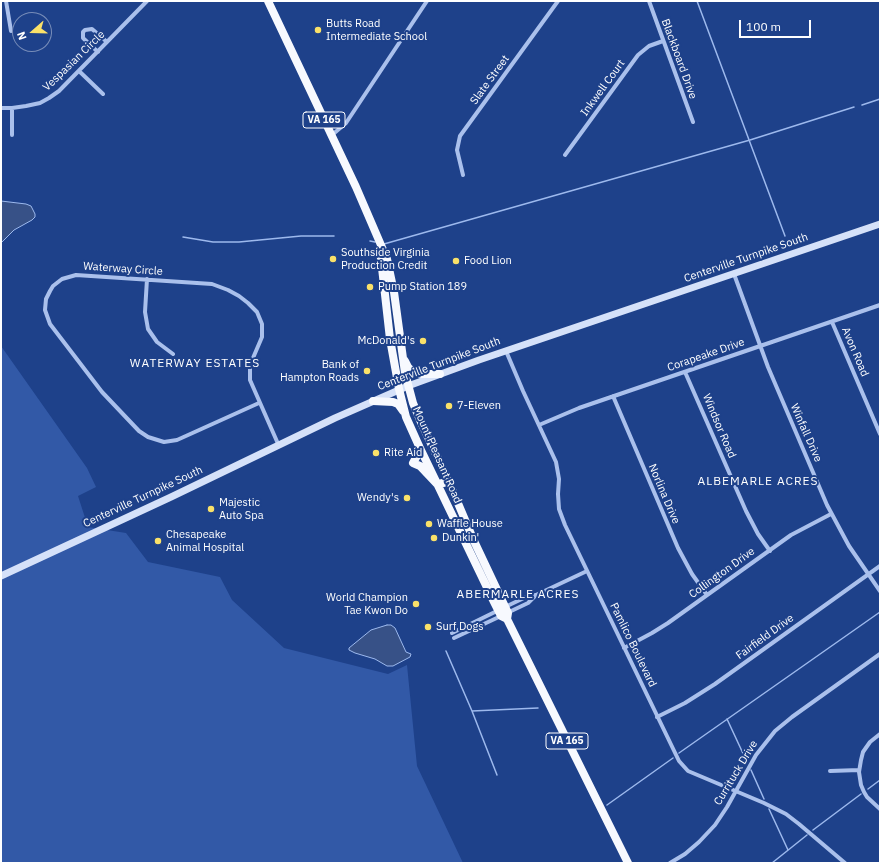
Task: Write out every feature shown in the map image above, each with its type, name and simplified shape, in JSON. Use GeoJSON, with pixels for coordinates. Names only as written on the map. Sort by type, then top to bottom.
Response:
{"type":"FeatureCollection","features":[{"type":"Feature","properties":{"kind":"highway","name":"Mount Pleasant Road"},"geometry":{"type":"LineString","coordinates":[[268,1],[332,135],[388,259],[402,357],[408,386],[420,420],[449,482],[504,613]]}},
{"type":"Feature","properties":{"kind":"highway","name":"Mount Pleasant Road"},"geometry":{"type":"LineString","coordinates":[[379,239],[390,339],[399,390],[406,417],[437,484],[504,613],[628,863]]}},
{"type":"Feature","properties":{"kind":"highway"},"geometry":{"type":"LineString","coordinates":[[402,357],[413,372],[422,374],[440,374]]}},
{"type":"Feature","properties":{"kind":"highway"},"geometry":{"type":"LineString","coordinates":[[373,401],[390,401],[395,403],[401,407],[406,417]]}},
{"type":"Feature","properties":{"kind":"highway"},"geometry":{"type":"LineString","coordinates":[[419,446],[418,454],[413,464],[420,466],[437,484],[449,482]]}},
{"type":"Feature","properties":{"kind":"main road","name":"Centerville Turnpike South"},"geometry":{"type":"LineString","coordinates":[[1,576],[373,401],[408,386],[506,351],[880,224]]}},
{"type":"Feature","properties":{"kind":"street"},"geometry":{"type":"LineString","coordinates":[[6,1],[11,31]]}},
{"type":"Feature","properties":{"kind":"street","name":"Vespasian Circle"},"geometry":{"type":"LineString","coordinates":[[1,108],[26,106],[49,98],[60,91],[147,1]]}},
{"type":"Feature","properties":{"kind":"street"},"geometry":{"type":"LineString","coordinates":[[332,135],[346,123],[427,1]]}},
{"type":"Feature","properties":{"kind":"street","name":"Slate Street"},"geometry":{"type":"LineString","coordinates":[[463,175],[456,150],[460,136],[558,1]]}},
{"type":"Feature","properties":{"kind":"street","name":"Blackboard Drive"},"geometry":{"type":"LineString","coordinates":[[649,1],[693,122]]}},
{"type":"Feature","properties":{"kind":"street"},"geometry":{"type":"LineString","coordinates":[[98,52],[83,38],[83,32],[85,30],[92,29],[107,42]]}},
{"type":"Feature","properties":{"kind":"street","name":"Inkwell Court"},"geometry":{"type":"LineString","coordinates":[[565,155],[638,55],[649,46],[663,41]]}},
{"type":"Feature","properties":{"kind":"street"},"geometry":{"type":"LineString","coordinates":[[79,71],[103,94]]}},
{"type":"Feature","properties":{"kind":"street"},"geometry":{"type":"LineString","coordinates":[[12,108],[12,135]]}},
{"type":"Feature","properties":{"kind":"street","name":"Waterway Circle"},"geometry":{"type":"LineString","coordinates":[[259,403],[172,442],[153,440],[144,434],[102,392],[50,324],[45,310],[48,295],[53,286],[58,282],[66,277],[76,274],[212,284],[235,293],[253,308],[260,318],[263,327],[262,337],[252,361],[250,371],[252,386],[279,446]]}},
{"type":"Feature","properties":{"kind":"street","name":"Winfall Drive"},"geometry":{"type":"LineString","coordinates":[[734,274],[759,346],[831,514],[849,546],[880,591]]}},
{"type":"Feature","properties":{"kind":"street"},"geometry":{"type":"LineString","coordinates":[[147,279],[145,318],[148,329],[157,342],[173,354]]}},
{"type":"Feature","properties":{"kind":"street","name":"Corapeake Drive"},"geometry":{"type":"LineString","coordinates":[[539,425],[613,396],[880,305]]}},
{"type":"Feature","properties":{"kind":"street","name":"Avon Road"},"geometry":{"type":"LineString","coordinates":[[832,322],[880,434]]}},
{"type":"Feature","properties":{"kind":"street","name":"Pamlico Boulevard"},"geometry":{"type":"LineString","coordinates":[[506,351],[556,462],[559,479],[558,502],[563,519],[679,762],[685,770],[786,814],[845,863]]}},
{"type":"Feature","properties":{"kind":"street","name":"Windsor Road"},"geometry":{"type":"LineString","coordinates":[[685,372],[746,511],[758,534],[770,551]]}},
{"type":"Feature","properties":{"kind":"street","name":"Norlina Drive"},"geometry":{"type":"LineString","coordinates":[[613,396],[678,548],[692,574],[707,595]]}},
{"type":"Feature","properties":{"kind":"street","name":"Collington Drive"},"geometry":{"type":"LineString","coordinates":[[624,648],[652,633],[791,535],[831,514]]}},
{"type":"Feature","properties":{"kind":"street","name":"Fairfield Drive"},"geometry":{"type":"LineString","coordinates":[[657,717],[685,703],[715,684],[880,566]]}},
{"type":"Feature","properties":{"kind":"street"},"geometry":{"type":"LineString","coordinates":[[452,633],[528,603],[536,595],[587,571]]}},
{"type":"Feature","properties":{"kind":"street"},"geometry":{"type":"LineString","coordinates":[[454,638],[504,613]]}},
{"type":"Feature","properties":{"kind":"street","name":"Currituck Drive"},"geometry":{"type":"LineString","coordinates":[[670,863],[685,854],[705,837],[719,820],[756,755],[775,731],[792,717],[880,654]]}},
{"type":"Feature","properties":{"kind":"street"},"geometry":{"type":"LineString","coordinates":[[880,734],[870,742],[863,752],[859,770],[860,780],[864,792],[880,809]]}},
{"type":"Feature","properties":{"kind":"street"},"geometry":{"type":"LineString","coordinates":[[830,771],[859,770]]}},
{"type":"Feature","properties":{"kind":"shaded area"},"geometry":{"type":"Polygon","coordinates":[[[1,201],[31,206],[35,217],[14,230],[1,243],[1,201]]]}},
{"type":"Feature","properties":{"kind":"shaded area"},"geometry":{"type":"Polygon","coordinates":[[[1,346],[87,468],[96,487],[78,496],[88,527],[126,533],[148,562],[220,577],[232,600],[284,648],[388,674],[407,665],[417,766],[463,863],[1,863],[1,346]]]}},
{"type":"Feature","properties":{"kind":"shaded area"},"geometry":{"type":"Polygon","coordinates":[[[391,625],[395,628],[406,652],[411,654],[410,657],[393,666],[387,666],[375,659],[349,650],[349,648],[371,630],[391,625]]]}},
{"type":"Feature","properties":{"kind":"waterway"},"geometry":{"type":"LineString","coordinates":[[697,1],[785,236]]}},
{"type":"Feature","properties":{"kind":"waterway"},"geometry":{"type":"LineString","coordinates":[[862,105],[880,99]]}},
{"type":"Feature","properties":{"kind":"waterway"},"geometry":{"type":"LineString","coordinates":[[384,244],[750,140],[854,107]]}},
{"type":"Feature","properties":{"kind":"waterway"},"geometry":{"type":"LineString","coordinates":[[183,237],[213,242],[239,242],[301,236],[334,236]]}},
{"type":"Feature","properties":{"kind":"waterway"},"geometry":{"type":"LineString","coordinates":[[370,241],[375,242]]}},
{"type":"Feature","properties":{"kind":"waterway"},"geometry":{"type":"LineString","coordinates":[[679,753],[880,612]]}},
{"type":"Feature","properties":{"kind":"waterway"},"geometry":{"type":"LineString","coordinates":[[446,651],[472,711],[497,775]]}},
{"type":"Feature","properties":{"kind":"waterway"},"geometry":{"type":"LineString","coordinates":[[472,711],[538,708]]}},
{"type":"Feature","properties":{"kind":"waterway"},"geometry":{"type":"LineString","coordinates":[[727,719],[747,762]]}},
{"type":"Feature","properties":{"kind":"waterway"},"geometry":{"type":"LineString","coordinates":[[607,805],[673,758]]}},
{"type":"Feature","properties":{"kind":"waterway"},"geometry":{"type":"LineString","coordinates":[[751,770],[764,799]]}},
{"type":"Feature","properties":{"kind":"waterway"},"geometry":{"type":"LineString","coordinates":[[868,789],[880,780]]}},
{"type":"Feature","properties":{"kind":"waterway"},"geometry":{"type":"LineString","coordinates":[[813,830],[861,794]]}},
{"type":"Feature","properties":{"kind":"waterway"},"geometry":{"type":"LineString","coordinates":[[769,809],[788,850]]}},
{"type":"Feature","properties":{"kind":"waterway"},"geometry":{"type":"LineString","coordinates":[[772,863],[807,835]]}},
{"type":"Feature","properties":{"kind":"place","name":"Butts Road Intermediate School"},"geometry":{"type":"Point","coordinates":[318,30]}},
{"type":"Feature","properties":{"kind":"place","name":"Southside Virginia Production Credit"},"geometry":{"type":"Point","coordinates":[333,259]}},
{"type":"Feature","properties":{"kind":"place","name":"Food Lion"},"geometry":{"type":"Point","coordinates":[456,261]}},
{"type":"Feature","properties":{"kind":"place","name":"Pump Station 189"},"geometry":{"type":"Point","coordinates":[370,287]}},
{"type":"Feature","properties":{"kind":"place","name":"McDonald's"},"geometry":{"type":"Point","coordinates":[423,341]}},
{"type":"Feature","properties":{"kind":"place","name":"Bank of Hampton Roads"},"geometry":{"type":"Point","coordinates":[367,371]}},
{"type":"Feature","properties":{"kind":"place","name":"7-Eleven"},"geometry":{"type":"Point","coordinates":[449,406]}},
{"type":"Feature","properties":{"kind":"place","name":"Rite Aid"},"geometry":{"type":"Point","coordinates":[376,453]}},
{"type":"Feature","properties":{"kind":"place","name":"Wendy's"},"geometry":{"type":"Point","coordinates":[407,498]}},
{"type":"Feature","properties":{"kind":"place","name":"Majestic Auto Spa"},"geometry":{"type":"Point","coordinates":[211,509]}},
{"type":"Feature","properties":{"kind":"place","name":"Waffle House"},"geometry":{"type":"Point","coordinates":[429,524]}},
{"type":"Feature","properties":{"kind":"place","name":"Dunkin'"},"geometry":{"type":"Point","coordinates":[434,538]}},
{"type":"Feature","properties":{"kind":"place","name":"Chesapeake Animal Hospital"},"geometry":{"type":"Point","coordinates":[158,541]}},
{"type":"Feature","properties":{"kind":"place","name":"World Champion Tae Kwon Do"},"geometry":{"type":"Point","coordinates":[416,604]}},
{"type":"Feature","properties":{"kind":"place","name":"Surf Dogs"},"geometry":{"type":"Point","coordinates":[428,627]}},
{"type":"Feature","properties":{"kind":"district","name":"WATERWAY ESTATES"},"geometry":{"type":"Point","coordinates":[195,364]}},
{"type":"Feature","properties":{"kind":"district","name":"ALBEMARLE ACRES"},"geometry":{"type":"Point","coordinates":[758,482]}},
{"type":"Feature","properties":{"kind":"district","name":"ABERMARLE ACRES"},"geometry":{"type":"Point","coordinates":[518,595]}}]}
